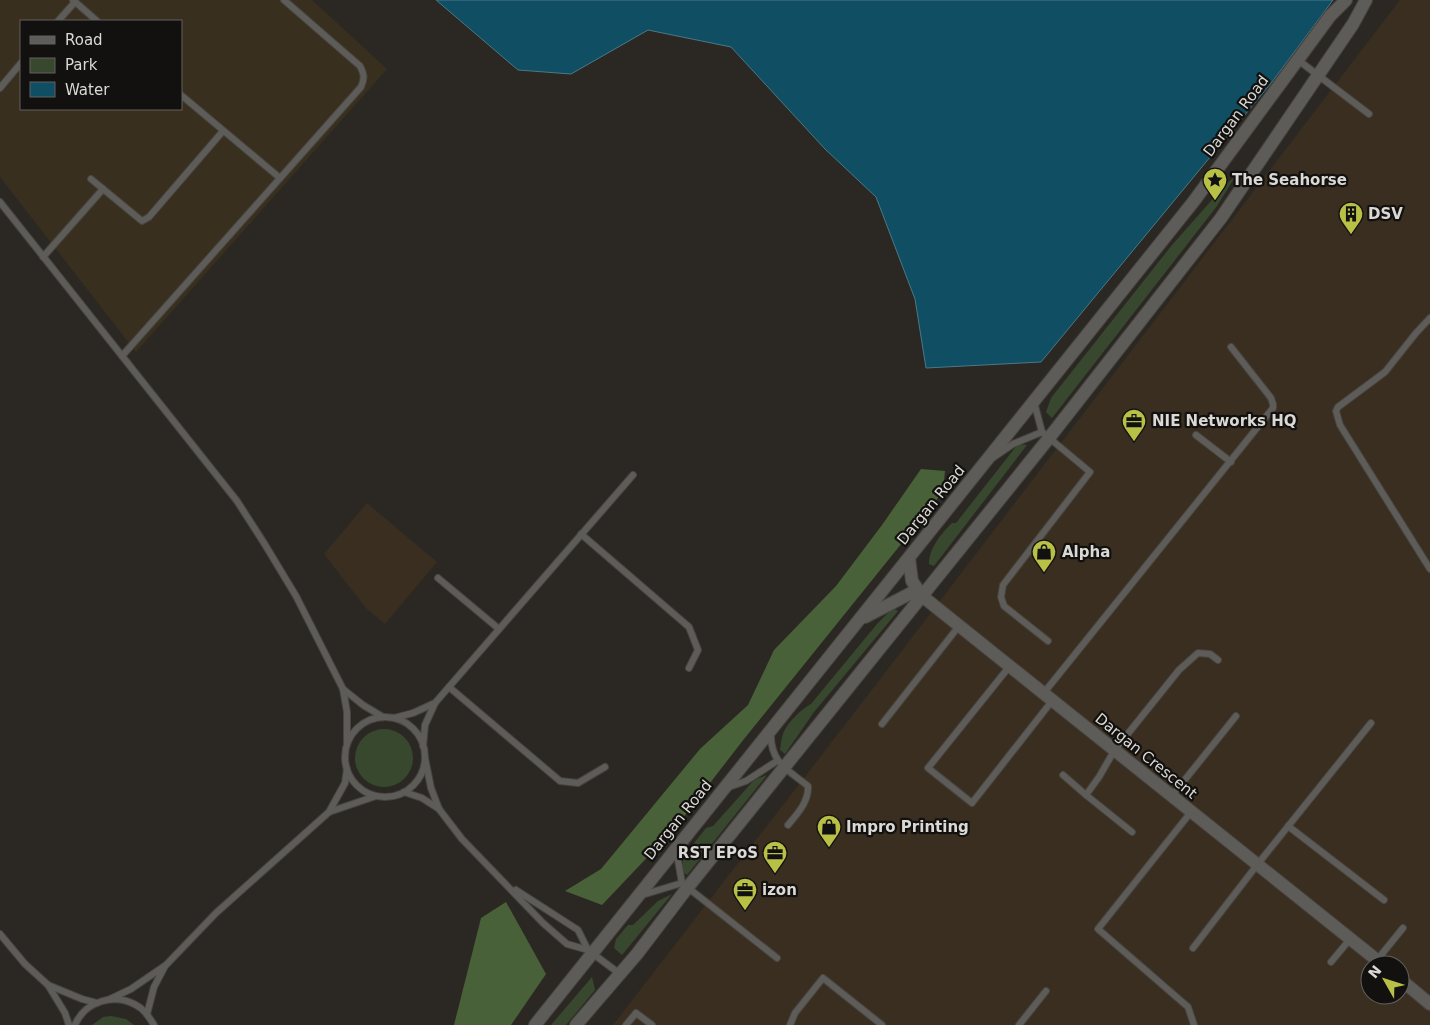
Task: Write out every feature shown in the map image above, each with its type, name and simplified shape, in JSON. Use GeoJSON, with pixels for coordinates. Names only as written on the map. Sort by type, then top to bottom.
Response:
{"type":"FeatureCollection","features":[{"type":"Feature","properties":{"kind":"street","name":"Dargan Road"},"geometry":{"type":"LineString","coordinates":[[535,1025],[590,952],[638,896],[910,558],[1194,201],[1330,16],[1346,0]]}},
{"type":"Feature","properties":{"kind":"street"},"geometry":{"type":"LineString","coordinates":[[576,1025],[620,974],[685,885],[781,764],[1222,218],[1353,24],[1366,0]]}},
{"type":"Feature","properties":{"kind":"street"},"geometry":{"type":"LineString","coordinates":[[910,558],[912,581],[919,593]]}},
{"type":"Feature","properties":{"kind":"street"},"geometry":{"type":"LineString","coordinates":[[859,621],[919,593]]}},
{"type":"Feature","properties":{"kind":"street","name":"Dargan Crescent"},"geometry":{"type":"LineString","coordinates":[[919,593],[1171,797],[1372,955]]}},
{"type":"Feature","properties":{"kind":"street"},"geometry":{"type":"LineString","coordinates":[[1410,987],[1430,1004]]}},
{"type":"Feature","properties":{"kind":"lane"},"geometry":{"type":"LineString","coordinates":[[122,356],[361,86],[364,80],[364,74],[360,66],[284,0]]}},
{"type":"Feature","properties":{"kind":"lane"},"geometry":{"type":"LineString","coordinates":[[59,20],[74,1],[96,20]]}},
{"type":"Feature","properties":{"kind":"lane"},"geometry":{"type":"LineString","coordinates":[[1298,60],[1369,114]]}},
{"type":"Feature","properties":{"kind":"lane"},"geometry":{"type":"LineString","coordinates":[[0,88],[20,64]]}},
{"type":"Feature","properties":{"kind":"lane"},"geometry":{"type":"LineString","coordinates":[[182,96],[280,178]]}},
{"type":"Feature","properties":{"kind":"lane"},"geometry":{"type":"LineString","coordinates":[[91,179],[138,219],[146,220],[223,131]]}},
{"type":"Feature","properties":{"kind":"lane"},"geometry":{"type":"LineString","coordinates":[[43,257],[102,189]]}},
{"type":"Feature","properties":{"kind":"lane"},"geometry":{"type":"LineString","coordinates":[[0,202],[236,501],[264,543],[296,596],[343,689],[347,712],[345,756],[347,769],[351,778],[358,786],[376,796]]}},
{"type":"Feature","properties":{"kind":"lane"},"geometry":{"type":"LineString","coordinates":[[1430,318],[1385,372],[1338,407],[1336,411],[1340,425],[1430,570]]}},
{"type":"Feature","properties":{"kind":"lane"},"geometry":{"type":"LineString","coordinates":[[1009,666],[928,768],[972,803],[1048,698],[1230,462],[1271,412],[1273,404],[1231,347]]}},
{"type":"Feature","properties":{"kind":"lane"},"geometry":{"type":"LineString","coordinates":[[1034,402],[1045,435],[1090,472],[1003,585],[1000,596],[1004,606],[1048,642]]}},
{"type":"Feature","properties":{"kind":"lane"},"geometry":{"type":"LineString","coordinates":[[1196,434],[1230,462]]}},
{"type":"Feature","properties":{"kind":"lane"},"geometry":{"type":"LineString","coordinates":[[985,464],[1013,444],[1045,435]]}},
{"type":"Feature","properties":{"kind":"lane"},"geometry":{"type":"LineString","coordinates":[[423,746],[426,725],[435,703],[632,476]]}},
{"type":"Feature","properties":{"kind":"lane"},"geometry":{"type":"LineString","coordinates":[[581,534],[689,627],[698,650],[689,668]]}},
{"type":"Feature","properties":{"kind":"lane"},"geometry":{"type":"LineString","coordinates":[[438,578],[499,629]]}},
{"type":"Feature","properties":{"kind":"lane"},"geometry":{"type":"LineString","coordinates":[[882,724],[959,626]]}},
{"type":"Feature","properties":{"kind":"lane"},"geometry":{"type":"LineString","coordinates":[[1086,795],[1114,751],[1179,670],[1198,653],[1210,654],[1218,660]]}},
{"type":"Feature","properties":{"kind":"lane"},"geometry":{"type":"LineString","coordinates":[[449,687],[560,781],[578,783],[605,767]]}},
{"type":"Feature","properties":{"kind":"lane"},"geometry":{"type":"LineString","coordinates":[[343,689],[363,705],[384,717]]}},
{"type":"Feature","properties":{"kind":"lane"},"geometry":{"type":"LineString","coordinates":[[394,718],[435,703]]}},
{"type":"Feature","properties":{"kind":"lane"},"geometry":{"type":"LineString","coordinates":[[1171,797],[1236,716]]}},
{"type":"Feature","properties":{"kind":"lane"},"geometry":{"type":"LineString","coordinates":[[347,743],[361,724],[372,719],[384,717],[404,721],[419,736],[423,746],[431,788],[439,809],[462,839],[567,944],[590,952],[620,974]]}},
{"type":"Feature","properties":{"kind":"lane"},"geometry":{"type":"LineString","coordinates":[[1193,948],[1257,864],[1371,723]]}},
{"type":"Feature","properties":{"kind":"lane"},"geometry":{"type":"LineString","coordinates":[[771,730],[770,742],[781,764],[808,786],[808,793],[803,805],[788,826]]}},
{"type":"Feature","properties":{"kind":"lane"},"geometry":{"type":"LineString","coordinates":[[329,812],[376,796],[390,796],[404,792],[414,784],[422,772],[425,758]]}},
{"type":"Feature","properties":{"kind":"lane"},"geometry":{"type":"LineString","coordinates":[[723,789],[746,781],[781,764]]}},
{"type":"Feature","properties":{"kind":"lane"},"geometry":{"type":"LineString","coordinates":[[75,1025],[86,1010],[97,1002],[110,999],[131,989],[166,965],[216,912],[329,812],[345,783],[347,769]]}},
{"type":"Feature","properties":{"kind":"lane"},"geometry":{"type":"LineString","coordinates":[[1063,775],[1132,832]]}},
{"type":"Feature","properties":{"kind":"lane"},"geometry":{"type":"LineString","coordinates":[[404,792],[422,798],[439,809]]}},
{"type":"Feature","properties":{"kind":"lane"},"geometry":{"type":"LineString","coordinates":[[1191,812],[1098,929],[1188,1007],[1194,1025]]}},
{"type":"Feature","properties":{"kind":"lane"},"geometry":{"type":"LineString","coordinates":[[1288,826],[1384,900]]}},
{"type":"Feature","properties":{"kind":"lane"},"geometry":{"type":"LineString","coordinates":[[676,848],[685,885],[777,958]]}},
{"type":"Feature","properties":{"kind":"lane"},"geometry":{"type":"LineString","coordinates":[[638,896],[685,885]]}},
{"type":"Feature","properties":{"kind":"lane"},"geometry":{"type":"LineString","coordinates":[[509,886],[578,930],[590,952]]}},
{"type":"Feature","properties":{"kind":"lane"},"geometry":{"type":"LineString","coordinates":[[1385,955],[1403,928]]}},
{"type":"Feature","properties":{"kind":"lane"},"geometry":{"type":"LineString","coordinates":[[0,934],[25,964],[48,985],[65,1014],[69,1025]]}},
{"type":"Feature","properties":{"kind":"lane"},"geometry":{"type":"LineString","coordinates":[[1331,962],[1351,938]]}},
{"type":"Feature","properties":{"kind":"lane"},"geometry":{"type":"LineString","coordinates":[[147,1014],[154,988],[166,965]]}},
{"type":"Feature","properties":{"kind":"lane"},"geometry":{"type":"LineString","coordinates":[[790,1025],[795,1013],[822,978],[882,1025]]}},
{"type":"Feature","properties":{"kind":"lane"},"geometry":{"type":"LineString","coordinates":[[48,985],[82,999],[97,1002]]}},
{"type":"Feature","properties":{"kind":"lane"},"geometry":{"type":"LineString","coordinates":[[1019,1025],[1046,991]]}},
{"type":"Feature","properties":{"kind":"lane"},"geometry":{"type":"LineString","coordinates":[[110,999],[124,1000],[137,1005],[147,1014],[154,1025]]}},
{"type":"Feature","properties":{"kind":"lane"},"geometry":{"type":"LineString","coordinates":[[626,1025],[636,1013],[652,1025]]}},
{"type":"Feature","properties":{"kind":"shaded area"},"geometry":{"type":"Polygon","coordinates":[[[0,0],[312,0],[387,69],[136,352],[0,177],[0,0]]]}},
{"type":"Feature","properties":{"kind":"shaded area"},"geometry":{"type":"Polygon","coordinates":[[[1400,0],[1430,0],[1430,1025],[613,1025],[1400,0]]]}},
{"type":"Feature","properties":{"kind":"shaded area"},"geometry":{"type":"Polygon","coordinates":[[[367,503],[437,562],[385,624],[366,608],[324,554],[367,503]]]}},
{"type":"Feature","properties":{"kind":"green space"},"geometry":{"type":"Polygon","coordinates":[[[1235,177],[1217,206],[1052,418],[1046,412],[1051,398],[1172,245],[1227,183],[1235,177]]]}},
{"type":"Feature","properties":{"kind":"green space"},"geometry":{"type":"Polygon","coordinates":[[[1018,444],[1027,445],[934,566],[929,564],[933,547],[940,537],[952,523],[956,523],[1018,444]]]}},
{"type":"Feature","properties":{"kind":"green space"},"geometry":{"type":"Polygon","coordinates":[[[921,469],[945,471],[943,492],[744,739],[676,827],[602,905],[565,891],[601,869],[700,749],[748,705],[774,650],[836,586],[921,469]]]}},
{"type":"Feature","properties":{"kind":"green space"},"geometry":{"type":"Polygon","coordinates":[[[893,608],[898,611],[814,712],[785,754],[780,750],[782,736],[791,721],[798,713],[811,704],[877,624],[893,608]]]}},
{"type":"Feature","properties":{"kind":"green space"},"geometry":{"type":"Polygon","coordinates":[[[384,729],[400,734],[408,742],[413,758],[408,774],[400,782],[384,787],[368,782],[360,774],[355,758],[360,742],[368,734],[384,729]]]}},
{"type":"Feature","properties":{"kind":"green space"},"geometry":{"type":"Polygon","coordinates":[[[767,775],[687,875],[683,872],[683,857],[706,828],[713,826],[754,780],[767,775]]]}},
{"type":"Feature","properties":{"kind":"green space"},"geometry":{"type":"Polygon","coordinates":[[[672,894],[622,955],[614,948],[616,939],[628,925],[633,925],[658,901],[672,894]]]}},
{"type":"Feature","properties":{"kind":"green space"},"geometry":{"type":"Polygon","coordinates":[[[506,902],[546,974],[511,1025],[454,1025],[481,918],[506,902]]]}},
{"type":"Feature","properties":{"kind":"green space"},"geometry":{"type":"Polygon","coordinates":[[[592,977],[595,990],[566,1025],[551,1025],[592,977]]]}},
{"type":"Feature","properties":{"kind":"green space"},"geometry":{"type":"Polygon","coordinates":[[[111,1016],[126,1019],[134,1025],[92,1025],[103,1017],[111,1016]]]}},
{"type":"Feature","properties":{"kind":"water"},"geometry":{"type":"Polygon","coordinates":[[[436,0],[1333,0],[1272,82],[1041,362],[926,368],[915,299],[876,197],[825,149],[731,47],[648,30],[571,74],[518,70],[436,0]]]}},
{"type":"Feature","properties":{"kind":"place","name":"The Seahorse"},"geometry":{"type":"Point","coordinates":[1215,201]}},
{"type":"Feature","properties":{"kind":"place","name":"DSV"},"geometry":{"type":"Point","coordinates":[1351,235]}},
{"type":"Feature","properties":{"kind":"place","name":"NIE Networks HQ"},"geometry":{"type":"Point","coordinates":[1134,442]}},
{"type":"Feature","properties":{"kind":"place","name":"Alpha"},"geometry":{"type":"Point","coordinates":[1044,573]}},
{"type":"Feature","properties":{"kind":"place","name":"Impro Printing"},"geometry":{"type":"Point","coordinates":[829,848]}},
{"type":"Feature","properties":{"kind":"place","name":"RST EPoS"},"geometry":{"type":"Point","coordinates":[775,874]}},
{"type":"Feature","properties":{"kind":"place","name":"izon"},"geometry":{"type":"Point","coordinates":[745,911]}}]}
